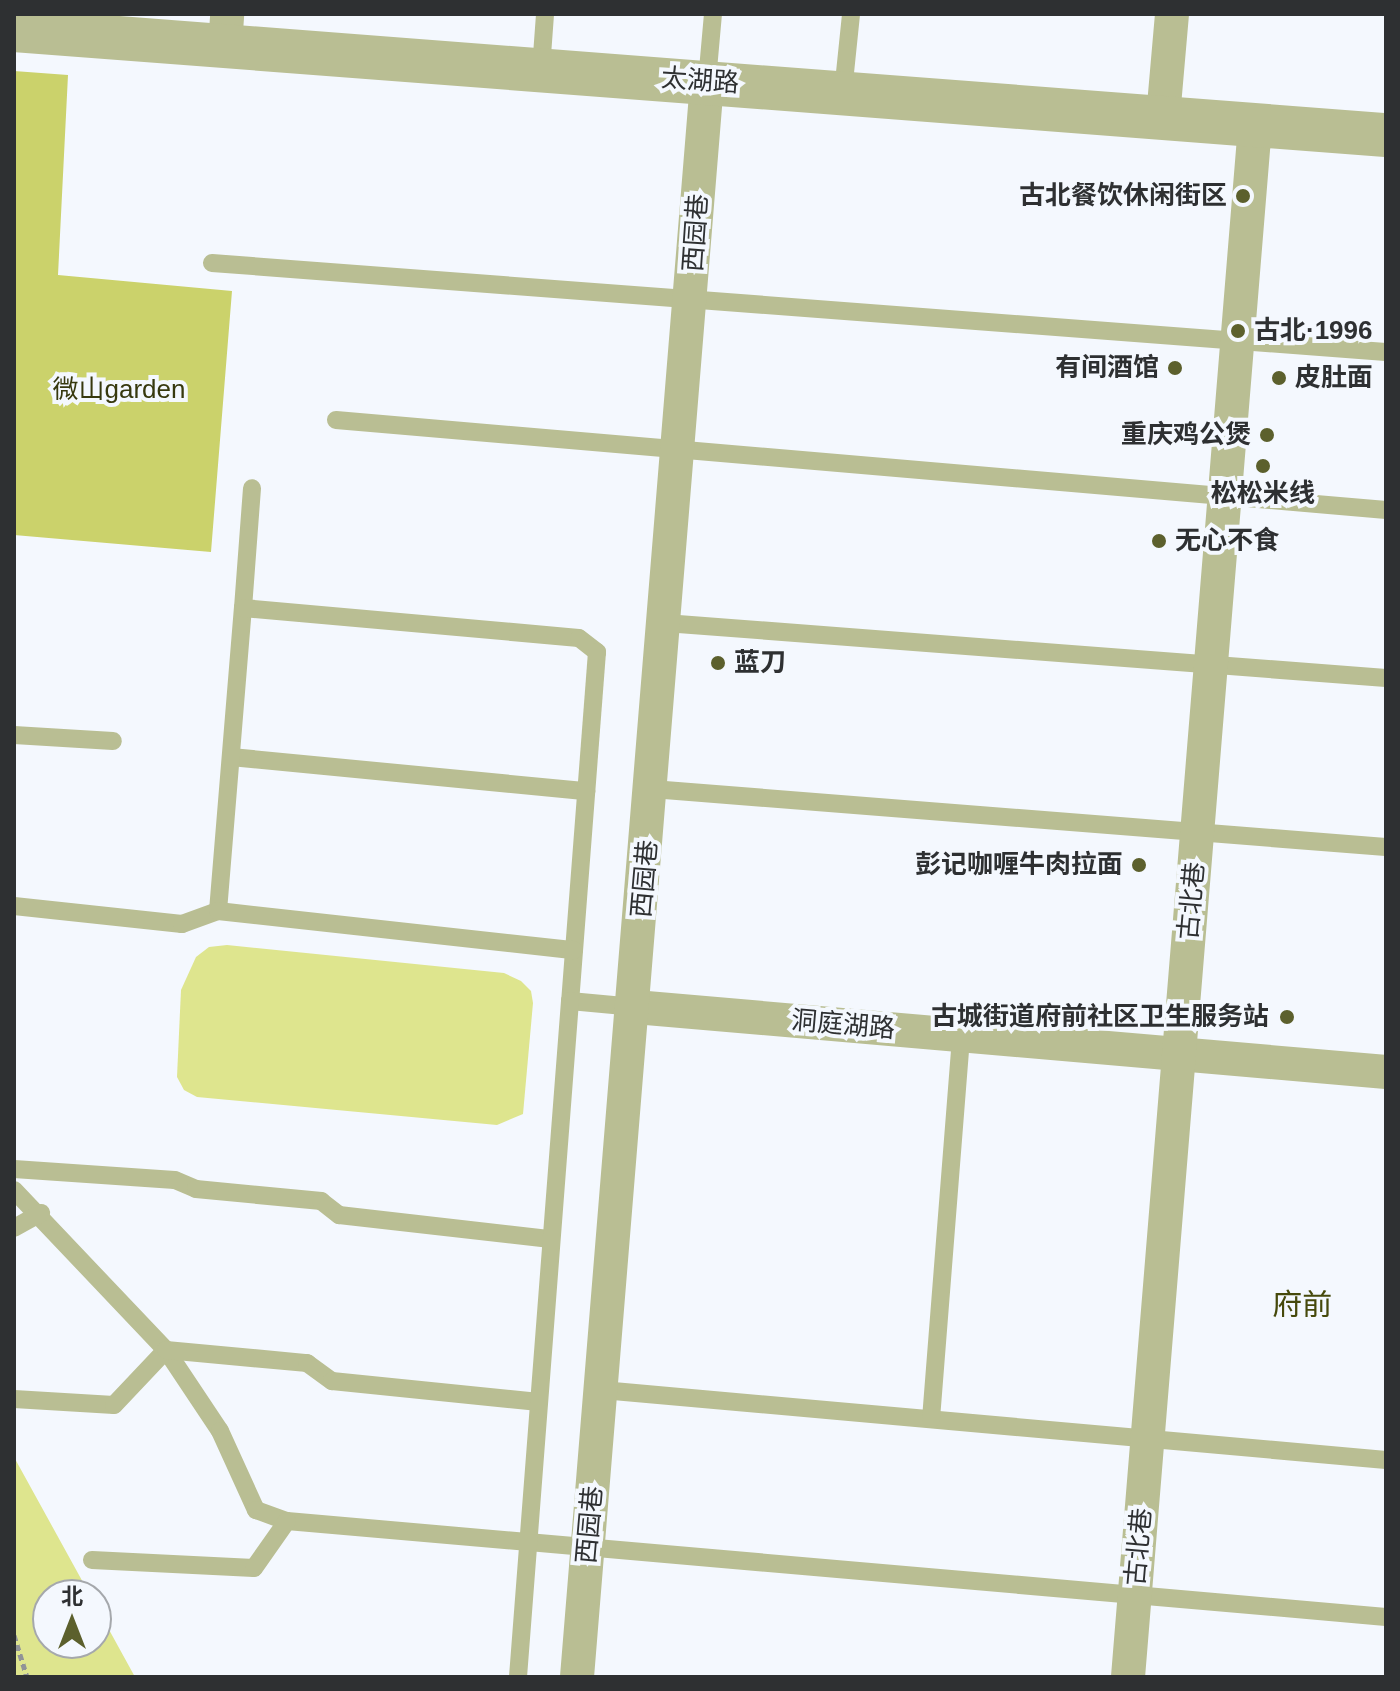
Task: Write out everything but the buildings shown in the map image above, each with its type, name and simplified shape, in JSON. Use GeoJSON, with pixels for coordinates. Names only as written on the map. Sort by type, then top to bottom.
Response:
{"type":"FeatureCollection","features":[{"type":"Feature","properties":{"kind":"street"},"geometry":{"type":"LineString","coordinates":[[1163,117],[1172,14]]}},
{"type":"Feature","properties":{"kind":"street","name":"太湖路"},"geometry":{"type":"LineString","coordinates":[[14,30],[226,30],[541,69],[1386,135]]}},
{"type":"Feature","properties":{"kind":"street","name":"西园巷"},"geometry":{"type":"LineString","coordinates":[[577,1677],[635,1007],[707,81]]}},
{"type":"Feature","properties":{"kind":"street","name":"古北巷"},"geometry":{"type":"LineString","coordinates":[[1128,1677],[1255,125]]}},
{"type":"Feature","properties":{"kind":"street","name":"洞庭湖路"},"geometry":{"type":"LineString","coordinates":[[635,1007],[1386,1072]]}},
{"type":"Feature","properties":{"kind":"lane"},"geometry":{"type":"LineString","coordinates":[[541,69],[545,14]]}},
{"type":"Feature","properties":{"kind":"lane"},"geometry":{"type":"LineString","coordinates":[[707,81],[713,14]]}},
{"type":"Feature","properties":{"kind":"lane"},"geometry":{"type":"LineString","coordinates":[[843,92],[851,14]]}},
{"type":"Feature","properties":{"kind":"lane"},"geometry":{"type":"LineString","coordinates":[[212,263],[1386,352]]}},
{"type":"Feature","properties":{"kind":"lane"},"geometry":{"type":"LineString","coordinates":[[336,420],[1386,510]]}},
{"type":"Feature","properties":{"kind":"lane"},"geometry":{"type":"LineString","coordinates":[[218,911],[252,488]]}},
{"type":"Feature","properties":{"kind":"lane"},"geometry":{"type":"LineString","coordinates":[[243,608],[579,638],[597,652],[518,1677]]}},
{"type":"Feature","properties":{"kind":"lane"},"geometry":{"type":"LineString","coordinates":[[665,623],[1386,678]]}},
{"type":"Feature","properties":{"kind":"lane"},"geometry":{"type":"LineString","coordinates":[[14,735],[113,741]]}},
{"type":"Feature","properties":{"kind":"lane"},"geometry":{"type":"LineString","coordinates":[[231,757],[586,791]]}},
{"type":"Feature","properties":{"kind":"lane"},"geometry":{"type":"LineString","coordinates":[[652,789],[1386,847]]}},
{"type":"Feature","properties":{"kind":"lane"},"geometry":{"type":"LineString","coordinates":[[14,906],[182,924],[218,911],[574,950]]}},
{"type":"Feature","properties":{"kind":"lane"},"geometry":{"type":"LineString","coordinates":[[570,1001],[635,1007]]}},
{"type":"Feature","properties":{"kind":"lane"},"geometry":{"type":"LineString","coordinates":[[931,1419],[961,1036]]}},
{"type":"Feature","properties":{"kind":"lane"},"geometry":{"type":"LineString","coordinates":[[14,1169],[175,1180],[196,1189],[321,1201],[339,1215],[551,1239]]}},
{"type":"Feature","properties":{"kind":"lane"},"geometry":{"type":"LineString","coordinates":[[14,1190],[41,1213],[166,1350],[220,1431],[256,1510],[287,1521],[588,1551],[1386,1617]]}},
{"type":"Feature","properties":{"kind":"lane"},"geometry":{"type":"LineString","coordinates":[[14,1228],[41,1213]]}},
{"type":"Feature","properties":{"kind":"lane"},"geometry":{"type":"LineString","coordinates":[[166,1350],[307,1363],[332,1381],[539,1402]]}},
{"type":"Feature","properties":{"kind":"lane"},"geometry":{"type":"LineString","coordinates":[[14,1399],[114,1405],[166,1350]]}},
{"type":"Feature","properties":{"kind":"lane"},"geometry":{"type":"LineString","coordinates":[[602,1390],[1386,1460]]}},
{"type":"Feature","properties":{"kind":"lane"},"geometry":{"type":"LineString","coordinates":[[92,1560],[254,1568],[287,1521]]}},
{"type":"Feature","properties":{"kind":"path"},"geometry":{"type":"LineString","coordinates":[[14,1635],[27,1677]]}},
{"type":"Feature","properties":{"kind":"green space","name":"微山garden"},"geometry":{"type":"Polygon","coordinates":[[[14,71],[68,75],[58,275],[232,291],[211,552],[14,535],[14,71]]]}},
{"type":"Feature","properties":{"kind":"green space"},"geometry":{"type":"Polygon","coordinates":[[[227,945],[504,973],[521,981],[531,991],[533,1003],[523,1114],[497,1125],[197,1097],[184,1090],[177,1077],[181,990],[196,957],[209,947],[227,945]]]}},
{"type":"Feature","properties":{"kind":"green space"},"geometry":{"type":"Polygon","coordinates":[[[14,1457],[81,1579],[32,1579],[32,1659],[112,1659],[112,1635],[135,1677],[14,1677],[14,1457]]]}},
{"type":"Feature","properties":{"kind":"place","name":"古北餐饮休闲街区"},"geometry":{"type":"Point","coordinates":[1243,196]}},
{"type":"Feature","properties":{"kind":"place","name":"古北·1996"},"geometry":{"type":"Point","coordinates":[1238,331]}},
{"type":"Feature","properties":{"kind":"place","name":"有间酒馆"},"geometry":{"type":"Point","coordinates":[1175,368]}},
{"type":"Feature","properties":{"kind":"place","name":"皮肚面"},"geometry":{"type":"Point","coordinates":[1279,378]}},
{"type":"Feature","properties":{"kind":"place","name":"重庆鸡公煲"},"geometry":{"type":"Point","coordinates":[1267,435]}},
{"type":"Feature","properties":{"kind":"place","name":"松松米线"},"geometry":{"type":"Point","coordinates":[1263,466]}},
{"type":"Feature","properties":{"kind":"place","name":"无心不食"},"geometry":{"type":"Point","coordinates":[1159,541]}},
{"type":"Feature","properties":{"kind":"place","name":"蓝刀"},"geometry":{"type":"Point","coordinates":[718,663]}},
{"type":"Feature","properties":{"kind":"place","name":"彭记咖喱牛肉拉面"},"geometry":{"type":"Point","coordinates":[1139,865]}},
{"type":"Feature","properties":{"kind":"place","name":"古城街道府前社区卫生服务站"},"geometry":{"type":"Point","coordinates":[1287,1017]}},
{"type":"Feature","properties":{"kind":"district","name":"府前"},"geometry":{"type":"Point","coordinates":[1302,1305]}}]}
